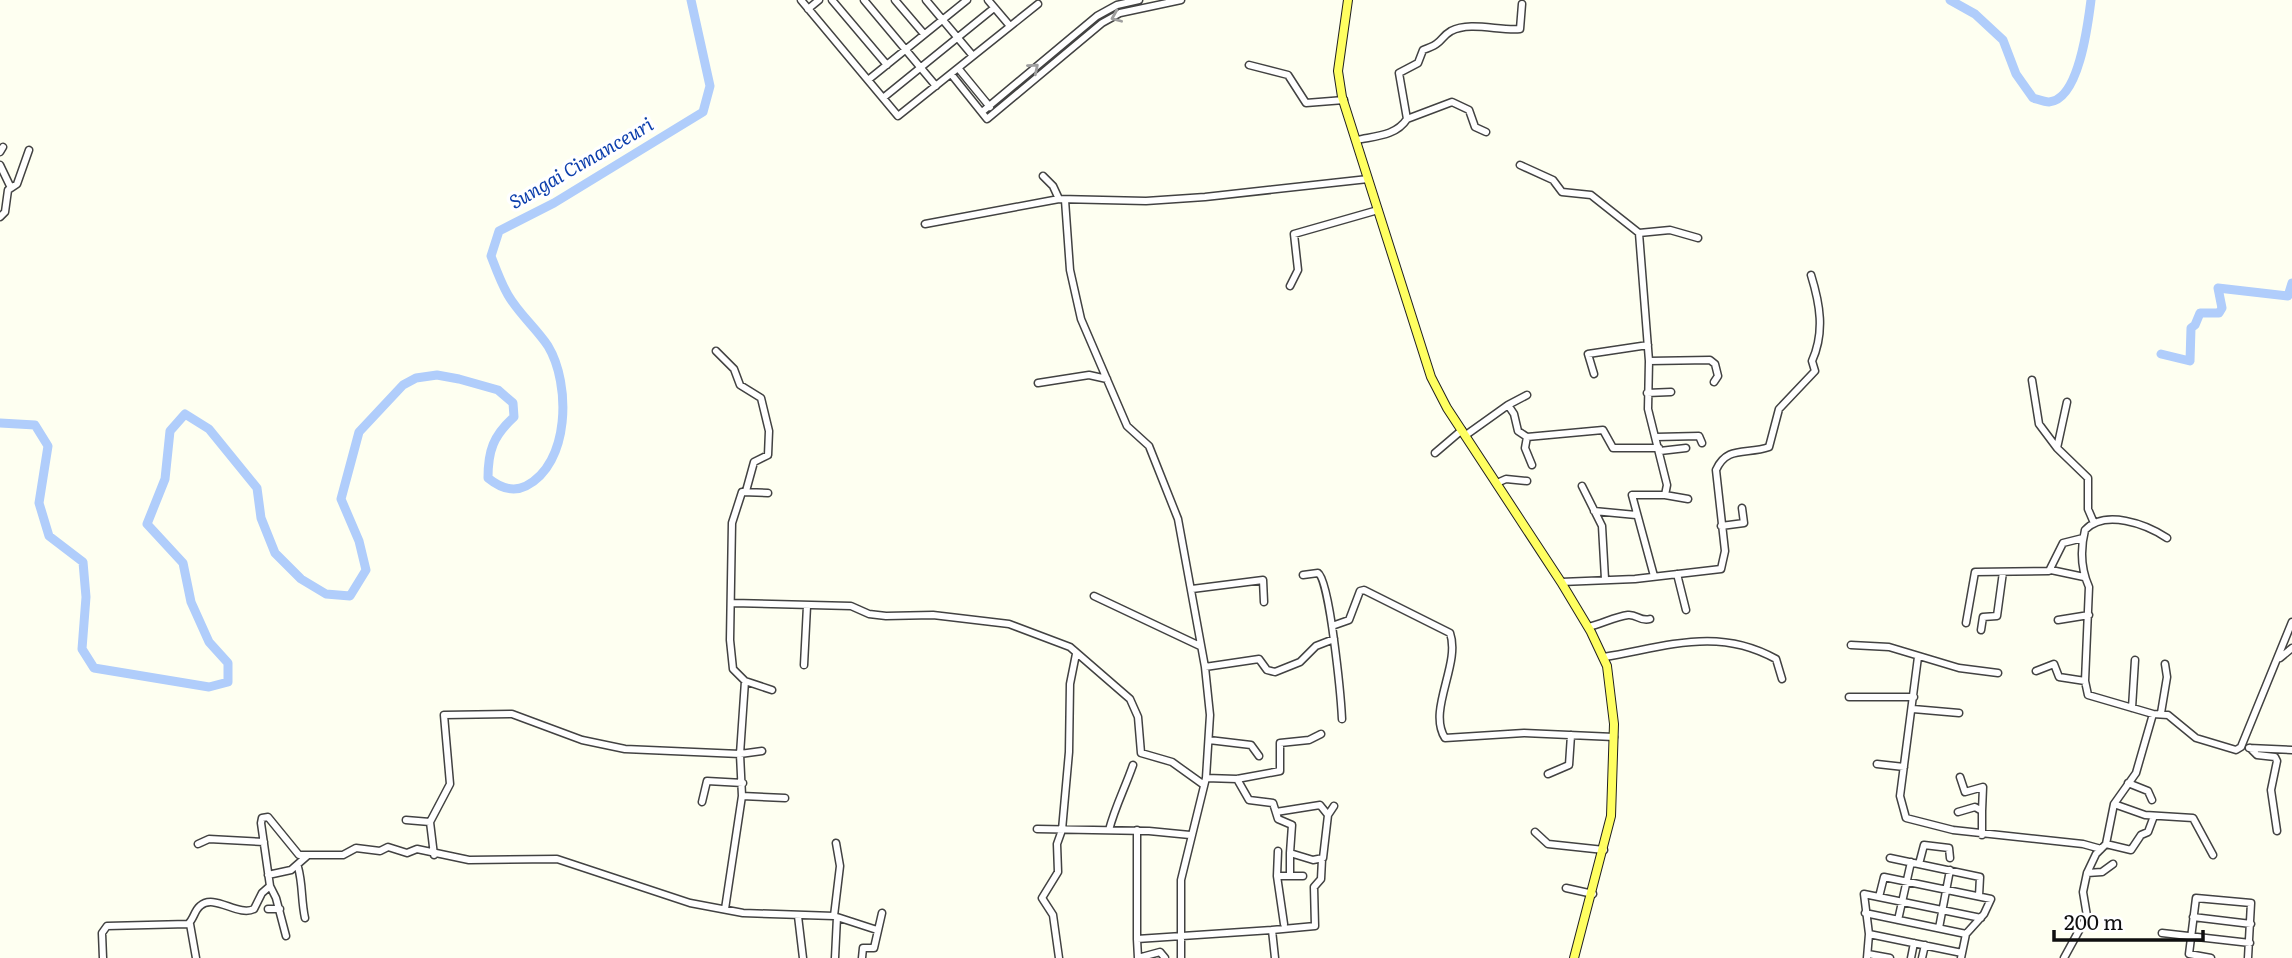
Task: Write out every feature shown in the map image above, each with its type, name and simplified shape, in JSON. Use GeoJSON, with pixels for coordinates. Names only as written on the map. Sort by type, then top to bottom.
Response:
{"type":"FeatureCollection","features":[{"type":"Feature","properties":{"kind":"main road"},"geometry":{"type":"LineString","coordinates":[[1348,0],[1338,71],[1344,100],[1431,377],[1588,627],[1604,657],[1612,688],[1614,737],[1611,816],[1593,894],[1574,958]]}},
{"type":"Feature","properties":{"kind":"street"},"geometry":{"type":"LineString","coordinates":[[800,0],[898,116],[1038,4]]}},
{"type":"Feature","properties":{"kind":"street"},"geometry":{"type":"LineString","coordinates":[[808,9],[819,0]]}},
{"type":"Feature","properties":{"kind":"street"},"geometry":{"type":"LineString","coordinates":[[832,0],[887,65]]}},
{"type":"Feature","properties":{"kind":"street"},"geometry":{"type":"LineString","coordinates":[[864,0],[936,86]]}},
{"type":"Feature","properties":{"kind":"street"},"geometry":{"type":"LineString","coordinates":[[895,0],[924,34]]}},
{"type":"Feature","properties":{"kind":"street"},"geometry":{"type":"LineString","coordinates":[[926,0],[973,56]]}},
{"type":"Feature","properties":{"kind":"street"},"geometry":{"type":"LineString","coordinates":[[988,0],[1010,26]]}},
{"type":"Feature","properties":{"kind":"street"},"geometry":{"type":"LineString","coordinates":[[982,112],[1097,16],[1117,5],[1139,0]]}},
{"type":"Feature","properties":{"kind":"street"},"geometry":{"type":"LineString","coordinates":[[951,74],[988,119],[1102,23],[1120,13],[1181,0]]}},
{"type":"Feature","properties":{"kind":"street"},"geometry":{"type":"LineString","coordinates":[[868,80],[962,2]]}},
{"type":"Feature","properties":{"kind":"street"},"geometry":{"type":"LineString","coordinates":[[1407,119],[1399,82],[1400,71],[1418,63],[1423,51],[1439,45],[1452,31],[1479,27],[1520,29],[1522,4]]}},
{"type":"Feature","properties":{"kind":"street"},"geometry":{"type":"LineString","coordinates":[[883,98],[994,8]]}},
{"type":"Feature","properties":{"kind":"street"},"geometry":{"type":"LineString","coordinates":[[1249,65],[1288,75],[1306,103],[1344,100]]}},
{"type":"Feature","properties":{"kind":"street"},"geometry":{"type":"LineString","coordinates":[[958,68],[995,112]]}},
{"type":"Feature","properties":{"kind":"street"},"geometry":{"type":"LineString","coordinates":[[1357,140],[1395,132],[1407,119],[1452,102],[1469,110],[1475,127],[1486,132]]}},
{"type":"Feature","properties":{"kind":"street"},"geometry":{"type":"LineString","coordinates":[[0,217],[5,212],[7,192],[17,184],[29,150]]}},
{"type":"Feature","properties":{"kind":"street"},"geometry":{"type":"LineString","coordinates":[[0,165],[11,188]]}},
{"type":"Feature","properties":{"kind":"street"},"geometry":{"type":"LineString","coordinates":[[1520,165],[1553,180],[1562,192],[1591,195],[1639,233],[1649,361],[1647,393],[1667,485],[1665,495]]}},
{"type":"Feature","properties":{"kind":"street"},"geometry":{"type":"LineString","coordinates":[[1043,176],[1062,200],[1070,271],[1080,319],[1128,429],[1149,446],[1156,460],[1178,519],[1192,589],[1210,715],[1205,781],[1181,880],[1181,958]]}},
{"type":"Feature","properties":{"kind":"street"},"geometry":{"type":"LineString","coordinates":[[925,224],[1062,200],[1205,197],[1367,179]]}},
{"type":"Feature","properties":{"kind":"street"},"geometry":{"type":"LineString","coordinates":[[1290,286],[1298,270],[1294,234],[1378,210]]}},
{"type":"Feature","properties":{"kind":"street"},"geometry":{"type":"LineString","coordinates":[[1639,233],[1661,229],[1698,238]]}},
{"type":"Feature","properties":{"kind":"street"},"geometry":{"type":"LineString","coordinates":[[1561,582],[1721,569],[1725,551],[1716,470],[1720,461],[1733,452],[1769,447],[1779,409],[1815,370],[1812,360],[1820,340],[1820,316],[1811,275]]}},
{"type":"Feature","properties":{"kind":"street"},"geometry":{"type":"LineString","coordinates":[[1594,374],[1588,355],[1647,345]]}},
{"type":"Feature","properties":{"kind":"street"},"geometry":{"type":"LineString","coordinates":[[716,351],[734,369],[740,385],[761,398],[766,414],[768,455],[754,463],[746,491]]}},
{"type":"Feature","properties":{"kind":"street"},"geometry":{"type":"LineString","coordinates":[[1649,361],[1710,360],[1716,366],[1718,376],[1714,382]]}},
{"type":"Feature","properties":{"kind":"street"},"geometry":{"type":"LineString","coordinates":[[1038,383],[1089,375],[1107,379]]}},
{"type":"Feature","properties":{"kind":"street"},"geometry":{"type":"LineString","coordinates":[[2032,380],[2039,424],[2057,448],[2088,478],[2088,509],[2094,523]]}},
{"type":"Feature","properties":{"kind":"street"},"geometry":{"type":"LineString","coordinates":[[1647,393],[1671,392]]}},
{"type":"Feature","properties":{"kind":"street"},"geometry":{"type":"LineString","coordinates":[[1434,453],[1527,395]]}},
{"type":"Feature","properties":{"kind":"street"},"geometry":{"type":"LineString","coordinates":[[2057,448],[2067,402]]}},
{"type":"Feature","properties":{"kind":"street"},"geometry":{"type":"LineString","coordinates":[[1508,405],[1518,431],[1527,437],[1603,430],[1613,448],[1686,448]]}},
{"type":"Feature","properties":{"kind":"street"},"geometry":{"type":"LineString","coordinates":[[1656,438],[1699,436],[1702,443]]}},
{"type":"Feature","properties":{"kind":"street"},"geometry":{"type":"LineString","coordinates":[[1527,437],[1525,448],[1532,466]]}},
{"type":"Feature","properties":{"kind":"street"},"geometry":{"type":"LineString","coordinates":[[1497,483],[1506,480],[1527,481]]}},
{"type":"Feature","properties":{"kind":"street"},"geometry":{"type":"LineString","coordinates":[[1582,486],[1603,530],[1605,579]]}},
{"type":"Feature","properties":{"kind":"street"},"geometry":{"type":"LineString","coordinates":[[768,493],[746,491],[739,495],[732,523],[733,603],[730,640],[732,665],[737,676],[772,690]]}},
{"type":"Feature","properties":{"kind":"street"},"geometry":{"type":"LineString","coordinates":[[1654,576],[1632,495],[1665,495],[1688,499]]}},
{"type":"Feature","properties":{"kind":"street"},"geometry":{"type":"LineString","coordinates":[[1721,526],[1744,523],[1742,508]]}},
{"type":"Feature","properties":{"kind":"street"},"geometry":{"type":"LineString","coordinates":[[1594,511],[1636,515]]}},
{"type":"Feature","properties":{"kind":"street"},"geometry":{"type":"LineString","coordinates":[[2167,538],[2129,521],[2094,523],[2087,528],[2083,538],[2084,577],[2090,587],[2085,681],[2088,695],[2175,718],[2196,738],[2232,750],[2241,747],[2292,750]]}},
{"type":"Feature","properties":{"kind":"street"},"geometry":{"type":"LineString","coordinates":[[2051,570],[2063,543],[2083,538]]}},
{"type":"Feature","properties":{"kind":"street"},"geometry":{"type":"LineString","coordinates":[[1966,623],[1974,573],[2051,570],[2084,577]]}},
{"type":"Feature","properties":{"kind":"street"},"geometry":{"type":"LineString","coordinates":[[1981,630],[1983,617],[1997,616],[2003,572]]}},
{"type":"Feature","properties":{"kind":"street"},"geometry":{"type":"LineString","coordinates":[[1677,574],[1686,610]]}},
{"type":"Feature","properties":{"kind":"street"},"geometry":{"type":"LineString","coordinates":[[1303,575],[1322,575],[1334,639],[1342,719]]}},
{"type":"Feature","properties":{"kind":"street"},"geometry":{"type":"LineString","coordinates":[[1192,589],[1262,580],[1264,602]]}},
{"type":"Feature","properties":{"kind":"street"},"geometry":{"type":"LineString","coordinates":[[1332,626],[1349,620],[1360,591],[1364,590],[1450,633],[1453,652],[1440,718],[1445,738],[1524,733],[1614,737]]}},
{"type":"Feature","properties":{"kind":"street"},"geometry":{"type":"LineString","coordinates":[[1094,596],[1200,646]]}},
{"type":"Feature","properties":{"kind":"street"},"geometry":{"type":"LineString","coordinates":[[733,603],[851,606],[869,614],[886,616],[933,615],[1009,624],[1051,639],[1076,653],[1133,704],[1138,717],[1140,754],[1172,762],[1205,781],[1237,779],[1280,771],[1280,743],[1309,740],[1321,734]]}},
{"type":"Feature","properties":{"kind":"street"},"geometry":{"type":"LineString","coordinates":[[804,665],[807,606]]}},
{"type":"Feature","properties":{"kind":"street"},"geometry":{"type":"LineString","coordinates":[[1588,627],[1609,618],[1628,615],[1643,621],[1650,619]]}},
{"type":"Feature","properties":{"kind":"street"},"geometry":{"type":"LineString","coordinates":[[2058,620],[2089,615]]}},
{"type":"Feature","properties":{"kind":"street"},"geometry":{"type":"LineString","coordinates":[[2241,747],[2292,622]]}},
{"type":"Feature","properties":{"kind":"street"},"geometry":{"type":"LineString","coordinates":[[1205,667],[1259,659],[1268,670],[1276,672],[1300,662],[1317,645],[1334,639]]}},
{"type":"Feature","properties":{"kind":"street"},"geometry":{"type":"LineString","coordinates":[[1604,657],[1712,639],[1733,640],[1776,659],[1782,679]]}},
{"type":"Feature","properties":{"kind":"street"},"geometry":{"type":"LineString","coordinates":[[1851,645],[1889,647],[1959,668],[1998,673]]}},
{"type":"Feature","properties":{"kind":"street"},"geometry":{"type":"LineString","coordinates":[[2276,663],[2292,648]]}},
{"type":"Feature","properties":{"kind":"street"},"geometry":{"type":"LineString","coordinates":[[1059,958],[1053,915],[1042,900],[1058,874],[1057,844],[1062,830],[1071,726],[1070,684],[1076,653]]}},
{"type":"Feature","properties":{"kind":"street"},"geometry":{"type":"LineString","coordinates":[[1918,657],[1900,796],[1906,818],[1982,835],[2131,850],[2141,835],[2148,832],[2154,816]]}},
{"type":"Feature","properties":{"kind":"street"},"geometry":{"type":"LineString","coordinates":[[2132,708],[2135,660]]}},
{"type":"Feature","properties":{"kind":"street"},"geometry":{"type":"LineString","coordinates":[[2036,671],[2054,664],[2059,677],[2085,681]]}},
{"type":"Feature","properties":{"kind":"street"},"geometry":{"type":"LineString","coordinates":[[2064,958],[2087,916],[2083,892],[2087,873],[2104,847],[2114,804],[2140,764],[2167,677],[2165,664]]}},
{"type":"Feature","properties":{"kind":"street"},"geometry":{"type":"LineString","coordinates":[[725,909],[742,796],[740,754],[746,681]]}},
{"type":"Feature","properties":{"kind":"street"},"geometry":{"type":"LineString","coordinates":[[1849,697],[1913,697]]}},
{"type":"Feature","properties":{"kind":"street"},"geometry":{"type":"LineString","coordinates":[[1913,709],[1959,713]]}},
{"type":"Feature","properties":{"kind":"street"},"geometry":{"type":"LineString","coordinates":[[434,855],[430,822],[450,784],[444,715],[512,714],[582,740],[625,749],[740,754],[762,751]]}},
{"type":"Feature","properties":{"kind":"street"},"geometry":{"type":"LineString","coordinates":[[1548,774],[1570,764],[1571,735]]}},
{"type":"Feature","properties":{"kind":"street"},"geometry":{"type":"LineString","coordinates":[[1209,740],[1251,745],[1259,756]]}},
{"type":"Feature","properties":{"kind":"street"},"geometry":{"type":"LineString","coordinates":[[2250,748],[2257,755],[2275,757],[2277,761],[2271,790],[2277,810],[2277,831]]}},
{"type":"Feature","properties":{"kind":"street"},"geometry":{"type":"LineString","coordinates":[[1877,764],[1904,767]]}},
{"type":"Feature","properties":{"kind":"street"},"geometry":{"type":"LineString","coordinates":[[1109,830],[1115,805],[1122,797],[1133,765]]}},
{"type":"Feature","properties":{"kind":"street"},"geometry":{"type":"LineString","coordinates":[[1960,777],[1965,792],[1991,785]]}},
{"type":"Feature","properties":{"kind":"street"},"geometry":{"type":"LineString","coordinates":[[1237,779],[1249,800],[1270,802],[1280,820],[1292,825],[1290,875]]}},
{"type":"Feature","properties":{"kind":"street"},"geometry":{"type":"LineString","coordinates":[[702,802],[707,781],[743,783]]}},
{"type":"Feature","properties":{"kind":"street"},"geometry":{"type":"LineString","coordinates":[[2128,783],[2148,791],[2152,800]]}},
{"type":"Feature","properties":{"kind":"street"},"geometry":{"type":"LineString","coordinates":[[1982,835],[1983,787]]}},
{"type":"Feature","properties":{"kind":"street"},"geometry":{"type":"LineString","coordinates":[[742,796],[785,799]]}},
{"type":"Feature","properties":{"kind":"street"},"geometry":{"type":"LineString","coordinates":[[2114,804],[2154,816],[2193,818],[2213,855]]}},
{"type":"Feature","properties":{"kind":"street"},"geometry":{"type":"LineString","coordinates":[[1276,812],[1320,805],[1328,816]]}},
{"type":"Feature","properties":{"kind":"street"},"geometry":{"type":"LineString","coordinates":[[1137,939],[1315,926],[1314,887],[1322,875],[1328,816],[1334,806]]}},
{"type":"Feature","properties":{"kind":"street"},"geometry":{"type":"LineString","coordinates":[[1958,812],[1975,807],[1982,811]]}},
{"type":"Feature","properties":{"kind":"street"},"geometry":{"type":"LineString","coordinates":[[286,936],[268,874],[261,821],[269,817],[291,849],[307,856],[345,855],[356,848],[380,851],[387,847],[407,853],[416,849],[434,855],[469,860],[496,857],[569,861],[690,903],[798,916],[836,916],[877,930]]}},
{"type":"Feature","properties":{"kind":"street"},"geometry":{"type":"LineString","coordinates":[[406,820],[430,822]]}},
{"type":"Feature","properties":{"kind":"street"},"geometry":{"type":"LineString","coordinates":[[1037,829],[1137,830],[1190,835]]}},
{"type":"Feature","properties":{"kind":"street"},"geometry":{"type":"LineString","coordinates":[[1137,830],[1138,958],[1160,952],[1165,958]]}},
{"type":"Feature","properties":{"kind":"street"},"geometry":{"type":"LineString","coordinates":[[1535,832],[1548,844],[1604,850]]}},
{"type":"Feature","properties":{"kind":"street"},"geometry":{"type":"LineString","coordinates":[[198,844],[209,839],[264,842]]}},
{"type":"Feature","properties":{"kind":"street"},"geometry":{"type":"LineString","coordinates":[[835,958],[840,866],[836,843]]}},
{"type":"Feature","properties":{"kind":"street"},"geometry":{"type":"LineString","coordinates":[[1919,864],[1924,845],[1949,848],[1950,858]]}},
{"type":"Feature","properties":{"kind":"street"},"geometry":{"type":"LineString","coordinates":[[1278,851],[1277,876],[1284,924]]}},
{"type":"Feature","properties":{"kind":"street"},"geometry":{"type":"LineString","coordinates":[[1290,853],[1311,860],[1322,859]]}},
{"type":"Feature","properties":{"kind":"street"},"geometry":{"type":"LineString","coordinates":[[268,874],[298,867],[307,856]]}},
{"type":"Feature","properties":{"kind":"street"},"geometry":{"type":"LineString","coordinates":[[1890,858],[1979,877],[1979,896]]}},
{"type":"Feature","properties":{"kind":"street"},"geometry":{"type":"LineString","coordinates":[[1898,920],[1911,862]]}},
{"type":"Feature","properties":{"kind":"street"},"geometry":{"type":"LineString","coordinates":[[2087,873],[2102,872],[2113,864]]}},
{"type":"Feature","properties":{"kind":"street"},"geometry":{"type":"LineString","coordinates":[[298,867],[304,886],[301,900],[305,918]]}},
{"type":"Feature","properties":{"kind":"street"},"geometry":{"type":"LineString","coordinates":[[1939,928],[1950,870]]}},
{"type":"Feature","properties":{"kind":"street"},"geometry":{"type":"LineString","coordinates":[[1277,876],[1303,876]]}},
{"type":"Feature","properties":{"kind":"street"},"geometry":{"type":"LineString","coordinates":[[1869,934],[1961,955],[1966,934],[1981,918],[1992,900],[1883,877],[1879,897]]}},
{"type":"Feature","properties":{"kind":"street"},"geometry":{"type":"LineString","coordinates":[[196,958],[190,923],[199,906],[204,904],[252,911],[262,893],[270,886]]}},
{"type":"Feature","properties":{"kind":"street"},"geometry":{"type":"LineString","coordinates":[[1566,888],[1593,894]]}},
{"type":"Feature","properties":{"kind":"street"},"geometry":{"type":"LineString","coordinates":[[1890,958],[1868,956],[1869,934],[1864,894],[1981,918]]}},
{"type":"Feature","properties":{"kind":"street"},"geometry":{"type":"LineString","coordinates":[[2211,958],[2191,956],[2190,938],[2196,898],[2251,903],[2248,958]]}},
{"type":"Feature","properties":{"kind":"street"},"geometry":{"type":"LineString","coordinates":[[268,909],[280,909]]}},
{"type":"Feature","properties":{"kind":"street"},"geometry":{"type":"LineString","coordinates":[[862,958],[863,948],[874,948],[882,913]]}},
{"type":"Feature","properties":{"kind":"street"},"geometry":{"type":"LineString","coordinates":[[1866,913],[1966,934]]}},
{"type":"Feature","properties":{"kind":"street"},"geometry":{"type":"LineString","coordinates":[[798,916],[803,958]]}},
{"type":"Feature","properties":{"kind":"street"},"geometry":{"type":"LineString","coordinates":[[2193,917],[2250,924]]}},
{"type":"Feature","properties":{"kind":"street"},"geometry":{"type":"LineString","coordinates":[[103,958],[102,933],[107,926],[190,923]]}},
{"type":"Feature","properties":{"kind":"street"},"geometry":{"type":"LineString","coordinates":[[1911,958],[1920,925]]}},
{"type":"Feature","properties":{"kind":"street"},"geometry":{"type":"LineString","coordinates":[[1272,930],[1275,958]]}},
{"type":"Feature","properties":{"kind":"street"},"geometry":{"type":"LineString","coordinates":[[2162,933],[2249,943]]}},
{"type":"Feature","properties":{"kind":"street"},"geometry":{"type":"LineString","coordinates":[[1922,958],[1925,945]]}},
{"type":"Feature","properties":{"kind":"waterway","name":"Sungai Cimanceuri"},"geometry":{"type":"LineString","coordinates":[[0,423],[35,425],[48,446],[39,503],[49,536],[83,562],[86,597],[82,649],[94,668],[209,687],[228,682],[228,663],[209,642],[191,602],[183,563],[147,524],[165,479],[170,431],[185,414],[209,429],[257,488],[261,518],[275,553],[301,579],[326,594],[350,596],[366,570],[359,541],[341,499],[359,432],[403,385],[416,378],[437,375],[498,390],[513,403],[514,417],[493,444],[488,478],[501,486],[516,489],[526,486],[541,475],[558,442],[563,401],[560,381],[548,346],[508,295],[491,256],[499,231],[554,203],[703,112],[710,86],[691,0]]}},
{"type":"Feature","properties":{"kind":"waterway","name":"Sungai Cimanceuri"},"geometry":{"type":"LineString","coordinates":[[1950,0],[1975,14],[2003,40],[2016,74],[2033,98],[2049,102],[2059,98],[2068,89],[2075,75],[2091,0]]}},
{"type":"Feature","properties":{"kind":"waterway"},"geometry":{"type":"LineString","coordinates":[[2161,354],[2190,361],[2191,328],[2200,313],[2219,313],[2222,308],[2218,288],[2288,296],[2292,283]]}}]}
